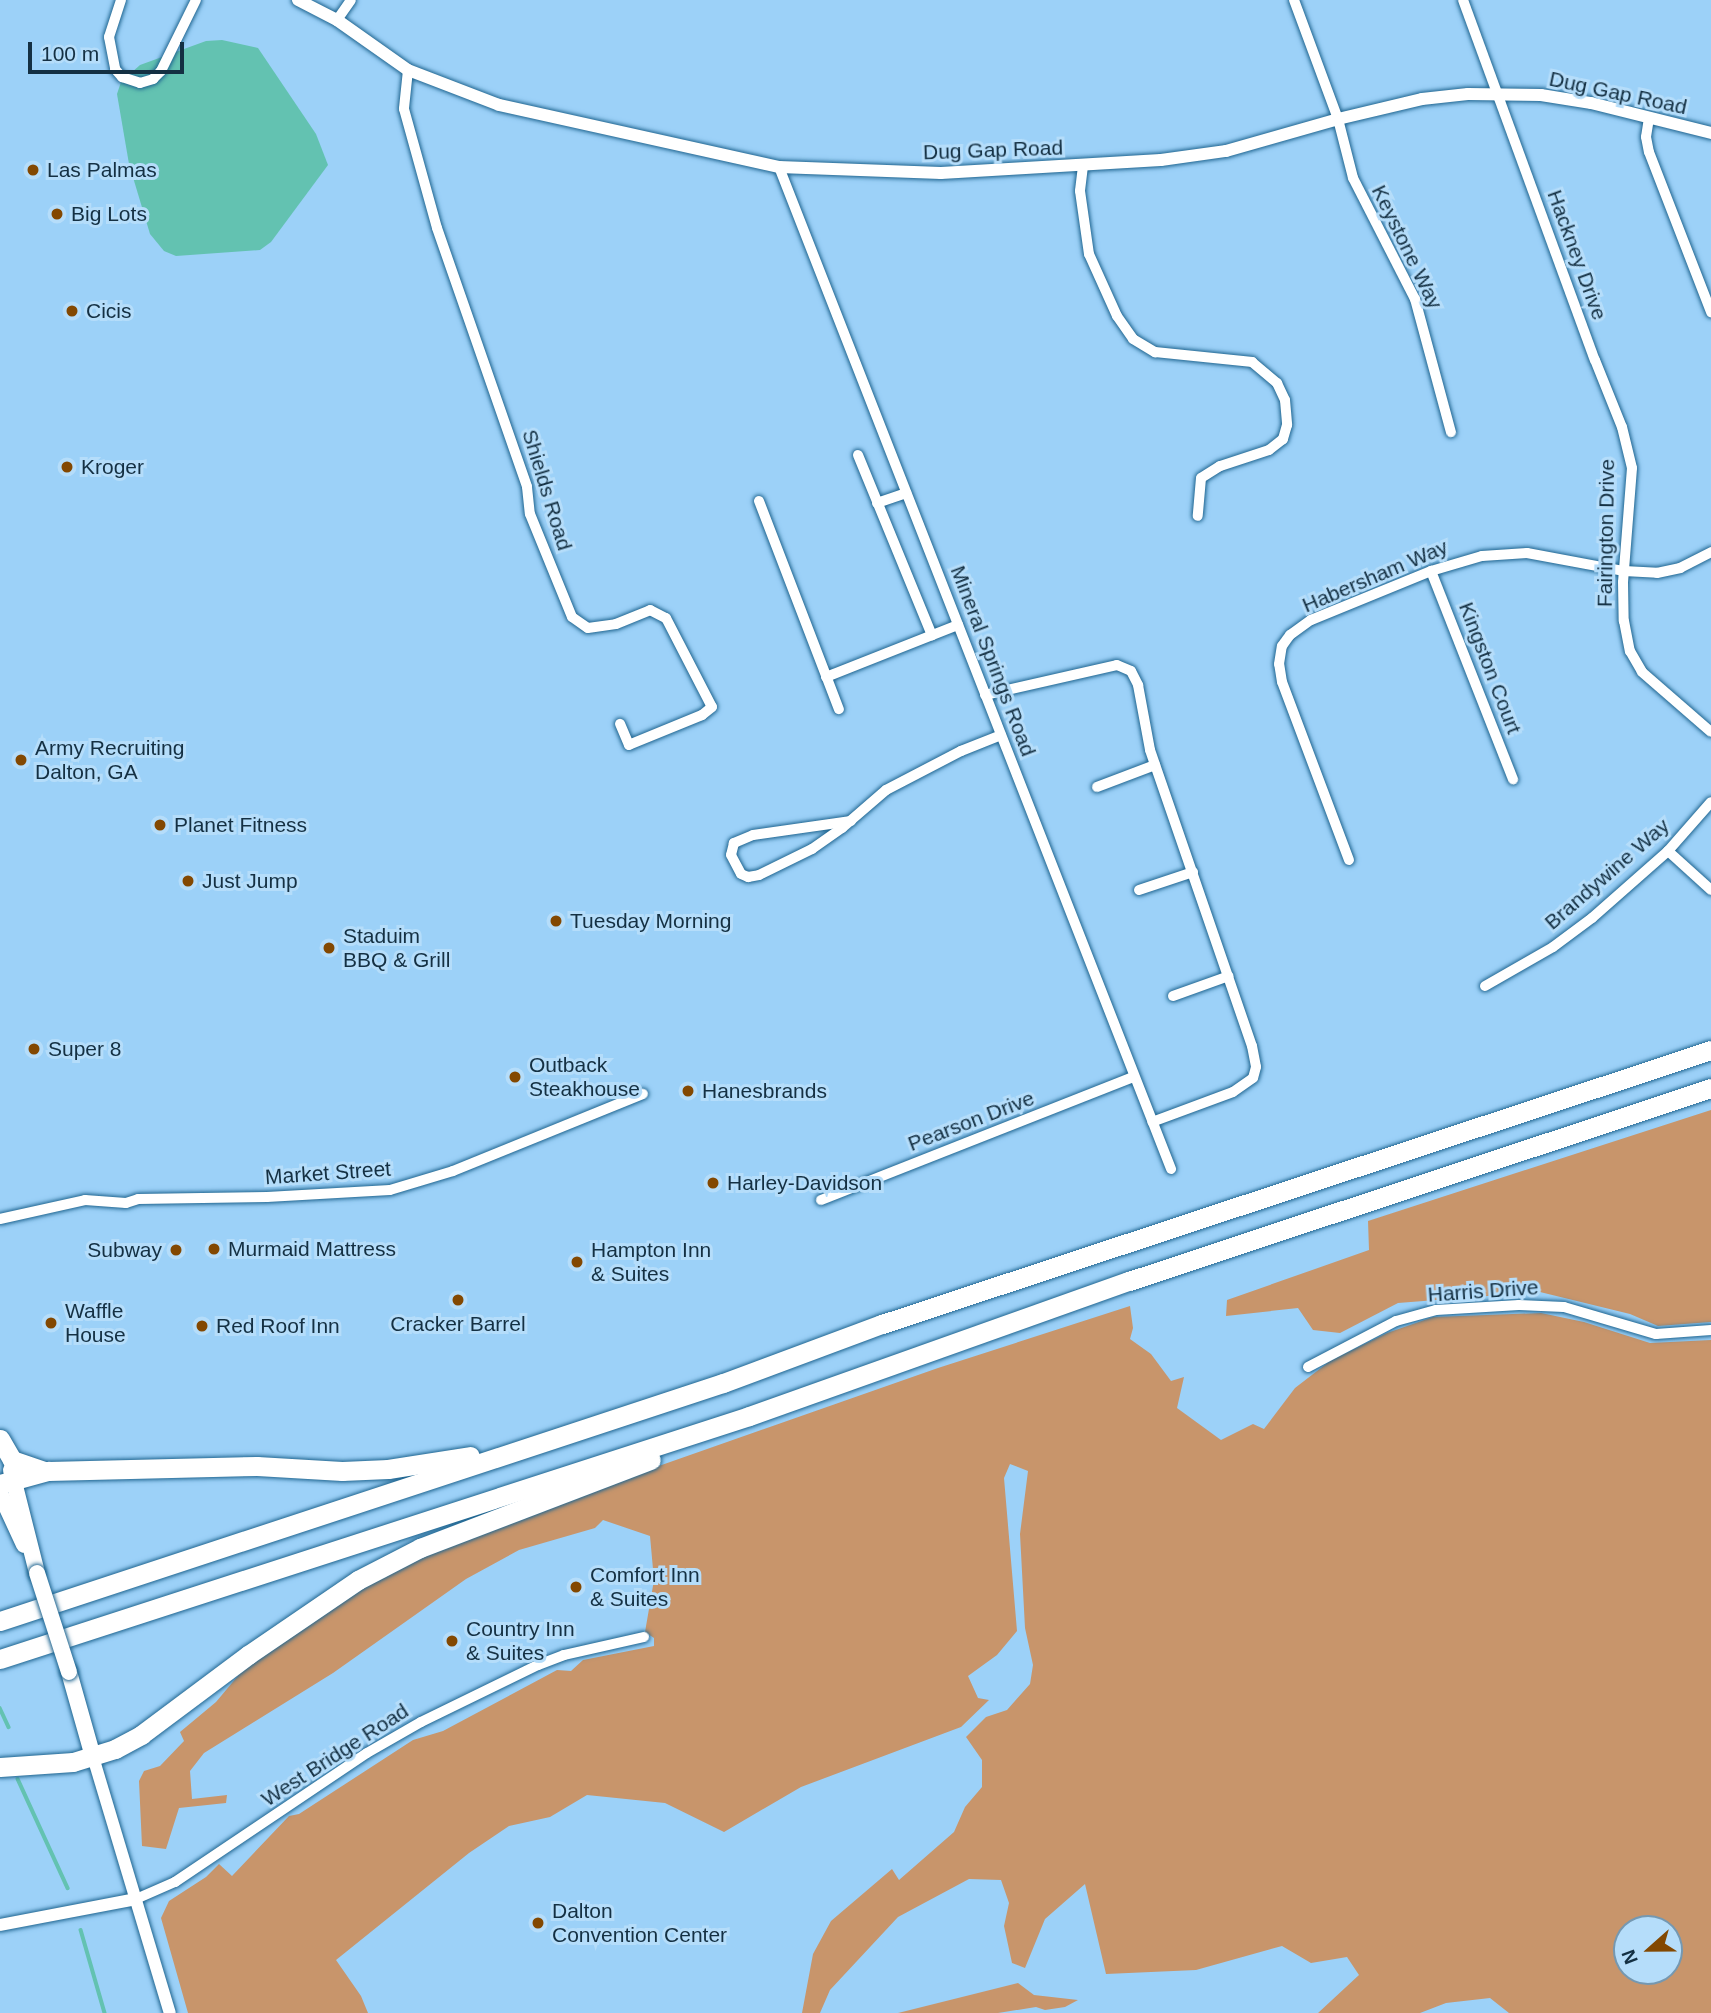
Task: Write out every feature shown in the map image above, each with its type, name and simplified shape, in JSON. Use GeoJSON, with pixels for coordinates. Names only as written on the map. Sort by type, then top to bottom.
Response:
{"type":"FeatureCollection","features":[{"type":"Feature","properties":{"kind":"highway"},"geometry":{"type":"LineString","coordinates":[[0,1620],[723,1383],[882,1324],[1711,1050]]}},
{"type":"Feature","properties":{"kind":"highway"},"geometry":{"type":"LineString","coordinates":[[0,1658],[749,1416],[1153,1273],[1711,1088]]}},
{"type":"Feature","properties":{"kind":"highway"},"geometry":{"type":"LineString","coordinates":[[0,1767],[73,1762],[93,1757],[141,1735],[326,1600],[419,1548],[631,1469],[749,1416]]}},
{"type":"Feature","properties":{"kind":"highway"},"geometry":{"type":"LineString","coordinates":[[0,1439],[12,1460],[48,1471]]}},
{"type":"Feature","properties":{"kind":"highway"},"geometry":{"type":"LineString","coordinates":[[7,1481],[48,1471],[257,1466],[342,1471],[410,1466],[473,1455],[509,1454]]}},
{"type":"Feature","properties":{"kind":"main road"},"geometry":{"type":"LineString","coordinates":[[0,1439],[7,1481],[69,1672],[93,1757]]}},
{"type":"Feature","properties":{"kind":"main road"},"geometry":{"type":"LineString","coordinates":[[0,1493],[37,1573]]}},
{"type":"Feature","properties":{"kind":"street"},"geometry":{"type":"LineString","coordinates":[[121,0],[109,37],[115,69],[122,77],[140,82],[153,79],[161,71],[196,0]]}},
{"type":"Feature","properties":{"kind":"street","name":"Dug Gap Road"},"geometry":{"type":"LineString","coordinates":[[298,0],[337,20],[408,70],[499,105],[779,167],[942,173],[1083,166],[1226,151],[1338,118],[1422,99],[1468,94],[1554,97],[1711,134]]}},
{"type":"Feature","properties":{"kind":"street"},"geometry":{"type":"LineString","coordinates":[[337,20],[351,0]]}},
{"type":"Feature","properties":{"kind":"street","name":"Keystone Way"},"geometry":{"type":"LineString","coordinates":[[1294,0],[1338,118],[1353,178],[1415,299],[1451,432]]}},
{"type":"Feature","properties":{"kind":"street","name":"Hackney Drive"},"geometry":{"type":"LineString","coordinates":[[1463,0],[1622,427]]}},
{"type":"Feature","properties":{"kind":"street","name":"Shields Road"},"geometry":{"type":"LineString","coordinates":[[408,70],[404,109],[437,228],[527,487],[530,514],[572,617],[588,628],[615,624],[650,610],[666,618],[712,707],[702,715],[629,745],[620,724]]}},
{"type":"Feature","properties":{"kind":"street"},"geometry":{"type":"LineString","coordinates":[[1649,118],[1646,137],[1649,152],[1711,312]]}},
{"type":"Feature","properties":{"kind":"street"},"geometry":{"type":"LineString","coordinates":[[1083,166],[1080,191],[1089,254],[1116,316],[1133,339],[1155,352],[1252,362],[1277,383],[1285,400],[1287,425],[1283,439],[1269,450],[1220,466],[1201,478],[1198,516]]}},
{"type":"Feature","properties":{"kind":"street","name":"Mineral Springs Road"},"geometry":{"type":"LineString","coordinates":[[779,167],[1171,1170]]}},
{"type":"Feature","properties":{"kind":"street","name":"Fairington Drive"},"geometry":{"type":"LineString","coordinates":[[1622,427],[1632,468],[1624,570],[1624,621],[1630,651],[1642,672],[1711,732]]}},
{"type":"Feature","properties":{"kind":"street"},"geometry":{"type":"LineString","coordinates":[[858,455],[932,635]]}},
{"type":"Feature","properties":{"kind":"street"},"geometry":{"type":"LineString","coordinates":[[877,503],[906,493]]}},
{"type":"Feature","properties":{"kind":"street"},"geometry":{"type":"LineString","coordinates":[[759,501],[839,709]]}},
{"type":"Feature","properties":{"kind":"street","name":"Habersham Way"},"geometry":{"type":"LineString","coordinates":[[1349,860],[1282,682],[1279,664],[1282,646],[1290,635],[1311,620],[1431,571],[1482,556],[1527,553],[1657,573],[1680,568],[1711,552]]}},
{"type":"Feature","properties":{"kind":"street","name":"Kingston Court"},"geometry":{"type":"LineString","coordinates":[[1431,571],[1513,779]]}},
{"type":"Feature","properties":{"kind":"street"},"geometry":{"type":"LineString","coordinates":[[827,677],[958,625]]}},
{"type":"Feature","properties":{"kind":"street"},"geometry":{"type":"LineString","coordinates":[[985,695],[1102,668],[1125,666],[1138,685],[1155,765],[1229,976],[1252,1046],[1256,1067],[1253,1078],[1233,1092],[1152,1122]]}},
{"type":"Feature","properties":{"kind":"street"},"geometry":{"type":"LineString","coordinates":[[850,821],[753,835],[734,843],[731,855],[741,874],[748,877],[759,875],[813,849],[850,821],[886,790],[961,751],[1001,735]]}},
{"type":"Feature","properties":{"kind":"street"},"geometry":{"type":"LineString","coordinates":[[1097,787],[1155,765]]}},
{"type":"Feature","properties":{"kind":"street","name":"Brandywine Way"},"geometry":{"type":"LineString","coordinates":[[1485,986],[1553,947],[1668,851],[1711,802]]}},
{"type":"Feature","properties":{"kind":"street"},"geometry":{"type":"LineString","coordinates":[[1668,851],[1711,890]]}},
{"type":"Feature","properties":{"kind":"street"},"geometry":{"type":"LineString","coordinates":[[1139,890],[1193,872]]}},
{"type":"Feature","properties":{"kind":"street"},"geometry":{"type":"LineString","coordinates":[[1173,996],[1229,976]]}},
{"type":"Feature","properties":{"kind":"street","name":"Pearson Drive"},"geometry":{"type":"LineString","coordinates":[[821,1200],[1134,1077]]}},
{"type":"Feature","properties":{"kind":"street","name":"Market Street"},"geometry":{"type":"LineString","coordinates":[[0,1219],[85,1200],[126,1203],[138,1199],[267,1197],[390,1190],[453,1171],[643,1094]]}},
{"type":"Feature","properties":{"kind":"street","name":"Harris Drive"},"geometry":{"type":"LineString","coordinates":[[1308,1367],[1396,1321],[1436,1310],[1518,1305],[1564,1307],[1656,1335],[1711,1330]]}},
{"type":"Feature","properties":{"kind":"street","name":"West Bridge Road"},"geometry":{"type":"LineString","coordinates":[[135,1899],[175,1882],[382,1744],[421,1722],[551,1660],[644,1637]]}},
{"type":"Feature","properties":{"kind":"street"},"geometry":{"type":"LineString","coordinates":[[93,1757],[170,2013]]}},
{"type":"Feature","properties":{"kind":"street"},"geometry":{"type":"LineString","coordinates":[[0,1924],[135,1899]]}},
{"type":"Feature","properties":{"kind":"shaded area"},"geometry":{"type":"Polygon","coordinates":[[[222,40],[258,48],[316,134],[328,165],[271,242],[260,250],[176,256],[164,251],[150,234],[129,164],[117,94],[121,82],[140,65],[206,41],[222,40]]]}},
{"type":"Feature","properties":{"kind":"shaded area"},"geometry":{"type":"Polygon","coordinates":[[[1711,1110],[1711,1322],[1658,1326],[1630,1314],[1540,1292],[1398,1303],[1340,1333],[1313,1330],[1298,1308],[1226,1316],[1227,1300],[1369,1250],[1368,1221],[1711,1110]]]}},
{"type":"Feature","properties":{"kind":"shaded area"},"geometry":{"type":"Polygon","coordinates":[[[1130,1306],[1133,1328],[1130,1339],[1151,1354],[1171,1381],[1184,1377],[1177,1408],[1221,1440],[1253,1424],[1264,1429],[1295,1388],[1330,1361],[1387,1333],[1433,1317],[1541,1313],[1584,1322],[1650,1343],[1711,1340],[1711,2013],[1509,2013],[1490,1998],[1446,2003],[1420,2013],[1318,2013],[1359,1975],[1347,1957],[1311,1963],[1282,1946],[1196,1970],[1106,1974],[1085,1884],[1045,1919],[1025,1968],[1012,1963],[1004,1926],[1009,1903],[1001,1880],[969,1879],[898,1917],[830,1990],[820,2013],[802,2013],[813,1954],[831,1921],[892,1869],[899,1880],[954,1832],[965,1807],[982,1787],[982,1760],[966,1737],[986,1717],[1007,1710],[1030,1684],[1033,1665],[1025,1628],[1020,1534],[1028,1471],[1010,1464],[1004,1478],[1017,1631],[997,1655],[968,1676],[978,1698],[989,1700],[961,1727],[801,1787],[724,1832],[665,1803],[587,1795],[550,1817],[509,1826],[469,1853],[336,1960],[361,1996],[368,2013],[188,2013],[161,1918],[169,1901],[206,1877],[219,1864],[232,1876],[289,1816],[299,1814],[413,1740],[443,1731],[557,1670],[571,1671],[583,1660],[654,1646],[654,1638],[645,1632],[654,1580],[650,1536],[603,1520],[595,1528],[519,1550],[466,1579],[333,1673],[204,1753],[190,1771],[192,1799],[227,1795],[226,1803],[179,1808],[166,1849],[142,1846],[139,1781],[144,1771],[160,1766],[184,1741],[180,1732],[216,1702],[242,1671],[319,1611],[465,1534],[938,1368],[1130,1306]]]}},
{"type":"Feature","properties":{"kind":"shaded area"},"geometry":{"type":"Polygon","coordinates":[[[1018,1983],[1034,1995],[1078,2000],[1065,2007],[1045,2010],[1036,2007],[998,2013],[898,2013],[1018,1983]]]}},
{"type":"Feature","properties":{"kind":"waterway"},"geometry":{"type":"LineString","coordinates":[[0,1708],[9,1727]]}},
{"type":"Feature","properties":{"kind":"waterway"},"geometry":{"type":"LineString","coordinates":[[18,1779],[68,1888]]}},
{"type":"Feature","properties":{"kind":"waterway"},"geometry":{"type":"LineString","coordinates":[[81,1930],[105,2013]]}},
{"type":"Feature","properties":{"kind":"place","name":"Las Palmas"},"geometry":{"type":"Point","coordinates":[33,170]}},
{"type":"Feature","properties":{"kind":"place","name":"Big Lots"},"geometry":{"type":"Point","coordinates":[57,214]}},
{"type":"Feature","properties":{"kind":"place","name":"Cicis"},"geometry":{"type":"Point","coordinates":[72,311]}},
{"type":"Feature","properties":{"kind":"place","name":"Kroger"},"geometry":{"type":"Point","coordinates":[67,467]}},
{"type":"Feature","properties":{"kind":"place","name":"Army Recruiting Dalton, GA"},"geometry":{"type":"Point","coordinates":[21,760]}},
{"type":"Feature","properties":{"kind":"place","name":"Planet Fitness"},"geometry":{"type":"Point","coordinates":[160,825]}},
{"type":"Feature","properties":{"kind":"place","name":"Just Jump"},"geometry":{"type":"Point","coordinates":[188,881]}},
{"type":"Feature","properties":{"kind":"place","name":"Tuesday Morning"},"geometry":{"type":"Point","coordinates":[556,921]}},
{"type":"Feature","properties":{"kind":"place","name":"Staduim BBQ & Grill"},"geometry":{"type":"Point","coordinates":[329,948]}},
{"type":"Feature","properties":{"kind":"place","name":"Super 8"},"geometry":{"type":"Point","coordinates":[34,1049]}},
{"type":"Feature","properties":{"kind":"place","name":"Outback Steakhouse"},"geometry":{"type":"Point","coordinates":[515,1077]}},
{"type":"Feature","properties":{"kind":"place","name":"Hanesbrands"},"geometry":{"type":"Point","coordinates":[688,1091]}},
{"type":"Feature","properties":{"kind":"place","name":"Harley-Davidson"},"geometry":{"type":"Point","coordinates":[713,1183]}},
{"type":"Feature","properties":{"kind":"place","name":"Murmaid Mattress"},"geometry":{"type":"Point","coordinates":[214,1249]}},
{"type":"Feature","properties":{"kind":"place","name":"Subway"},"geometry":{"type":"Point","coordinates":[176,1250]}},
{"type":"Feature","properties":{"kind":"place","name":"Hampton Inn & Suites"},"geometry":{"type":"Point","coordinates":[577,1262]}},
{"type":"Feature","properties":{"kind":"place","name":"Cracker Barrel"},"geometry":{"type":"Point","coordinates":[458,1300]}},
{"type":"Feature","properties":{"kind":"place","name":"Waffle House"},"geometry":{"type":"Point","coordinates":[51,1323]}},
{"type":"Feature","properties":{"kind":"place","name":"Red Roof Inn"},"geometry":{"type":"Point","coordinates":[202,1326]}},
{"type":"Feature","properties":{"kind":"place","name":"Comfort Inn & Suites"},"geometry":{"type":"Point","coordinates":[576,1587]}},
{"type":"Feature","properties":{"kind":"place","name":"Country Inn & Suites"},"geometry":{"type":"Point","coordinates":[452,1641]}},
{"type":"Feature","properties":{"kind":"place","name":"Dalton Convention Center"},"geometry":{"type":"Point","coordinates":[538,1923]}}]}
